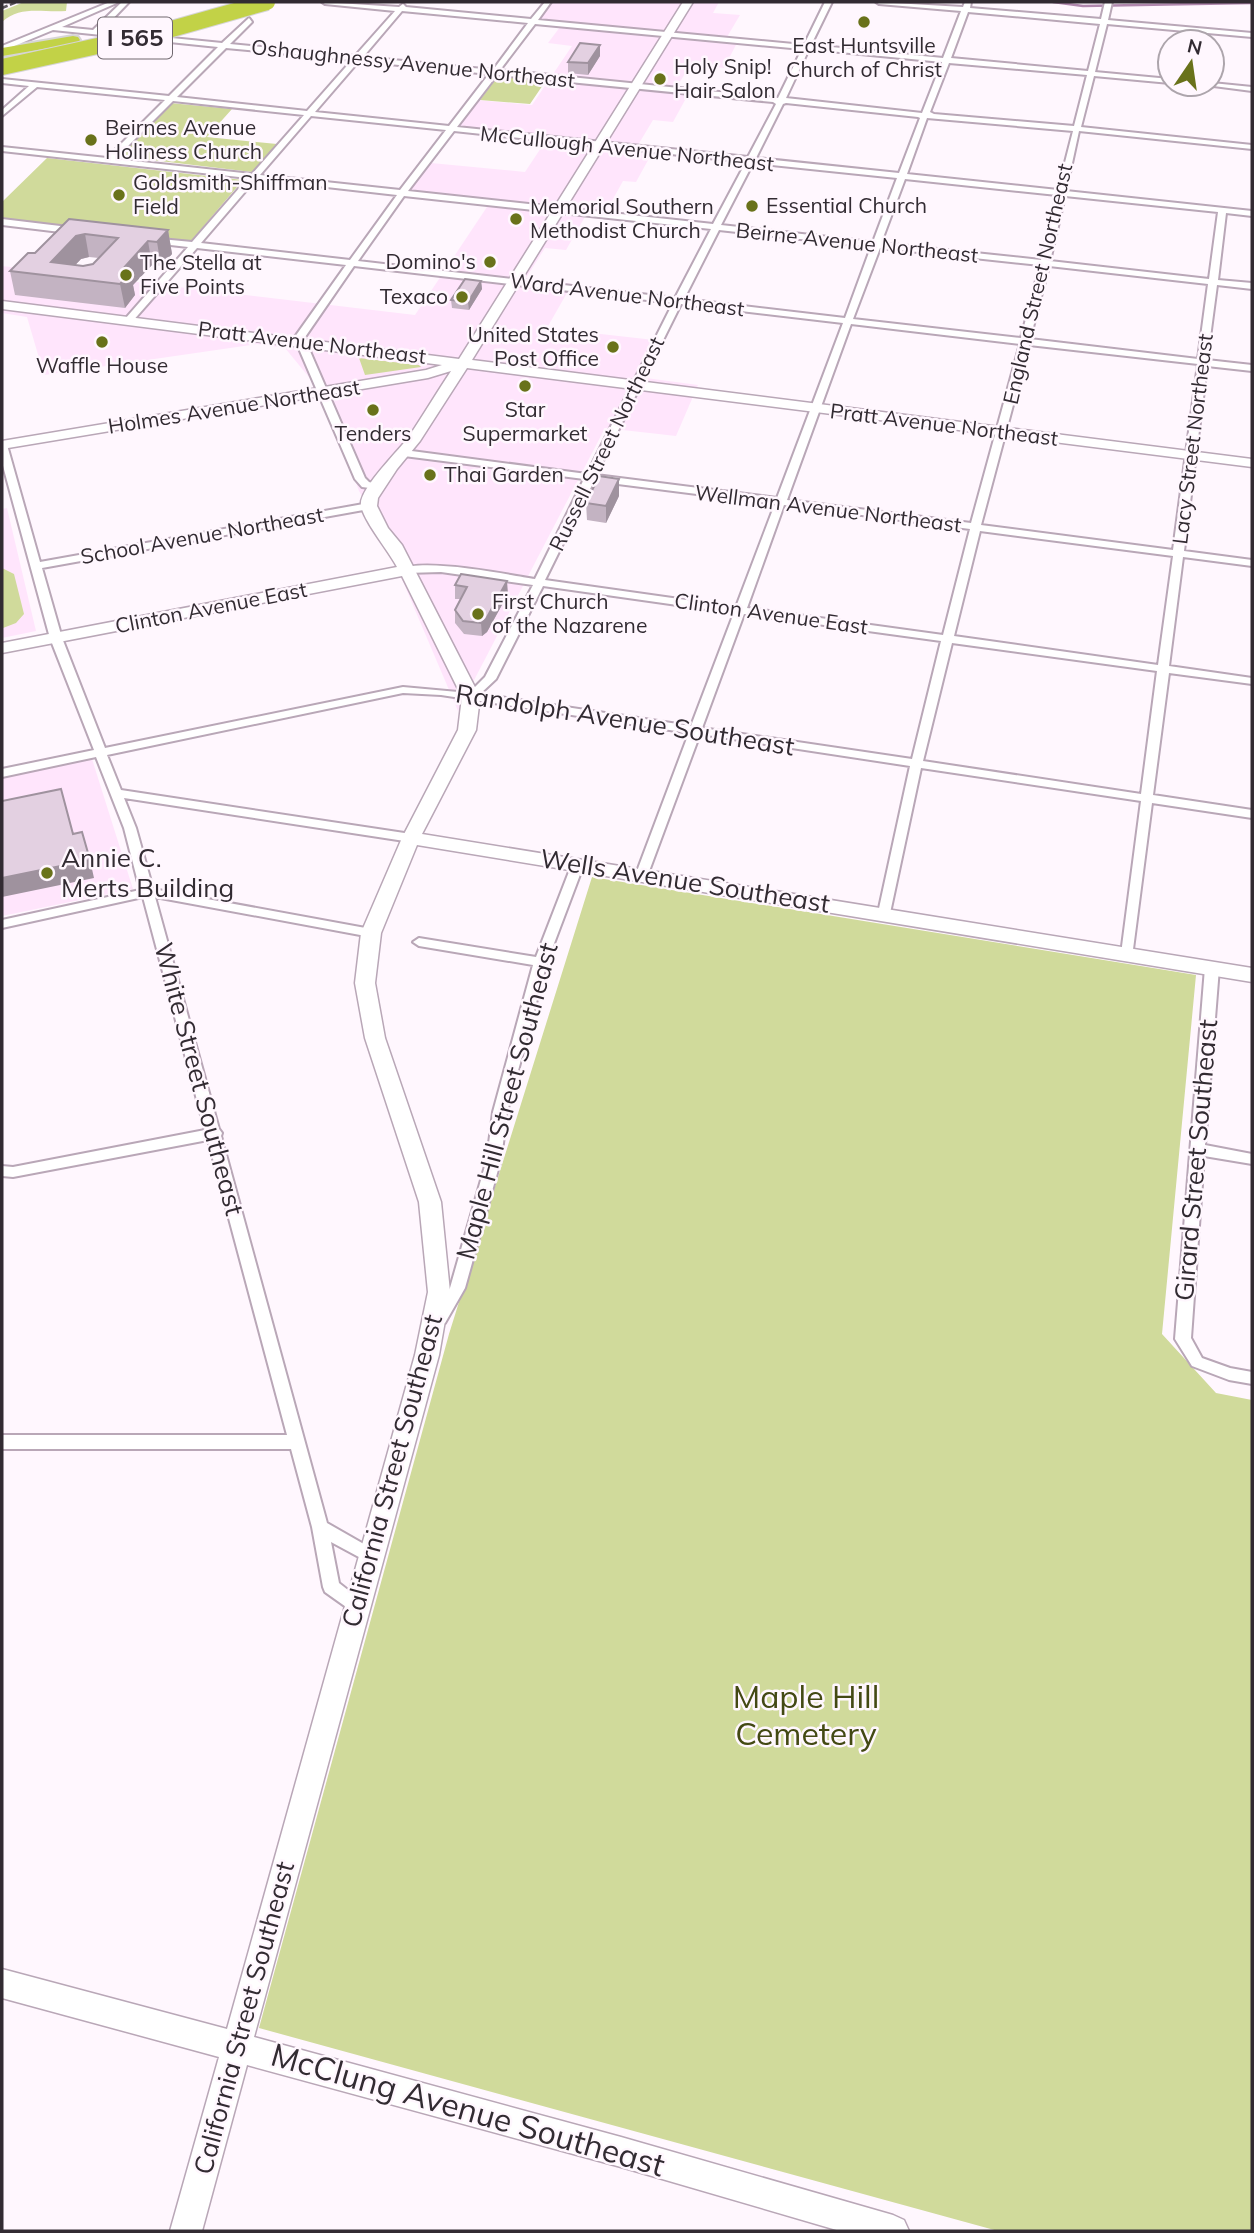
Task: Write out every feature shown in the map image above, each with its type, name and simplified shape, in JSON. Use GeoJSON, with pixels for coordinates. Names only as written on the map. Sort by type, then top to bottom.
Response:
{"type":"FeatureCollection","features":[{"type":"Feature","properties":{"kind":"highway","name":"I 565"},"geometry":{"type":"LineString","coordinates":[[2,52],[73,40],[224,2]]}},
{"type":"Feature","properties":{"kind":"highway","name":"I 565"},"geometry":{"type":"LineString","coordinates":[[2,68],[161,32],[267,2]]}},
{"type":"Feature","properties":{"kind":"main road"},"geometry":{"type":"LineString","coordinates":[[471,697],[394,545],[381,530],[369,506],[377,486],[404,453],[464,362],[688,2]]}},
{"type":"Feature","properties":{"kind":"main road","name":"Pratt Avenue Northeast"},"geometry":{"type":"LineString","coordinates":[[5,307],[1003,428],[1191,452],[1252,463]]}},
{"type":"Feature","properties":{"kind":"main road","name":"Holmes Avenue Northeast"},"geometry":{"type":"LineString","coordinates":[[2,445],[428,374],[464,362]]}},
{"type":"Feature","properties":{"kind":"main road","name":"Pratt Avenue Northeast"},"geometry":{"type":"LineString","coordinates":[[1191,452],[1252,456]]}},
{"type":"Feature","properties":{"kind":"main road"},"geometry":{"type":"LineString","coordinates":[[394,545],[393,530],[382,503],[401,467],[404,453]]}},
{"type":"Feature","properties":{"kind":"main road","name":"Clinton Avenue East"},"geometry":{"type":"LineString","coordinates":[[2,648],[405,570]]}},
{"type":"Feature","properties":{"kind":"main road","name":"California Street Southeast"},"geometry":{"type":"LineString","coordinates":[[186,2231],[430,1336],[439,1292],[431,1214],[375,1038],[365,984],[371,933],[411,838],[467,730],[471,697]]}},
{"type":"Feature","properties":{"kind":"main road","name":"Wells Avenue Southeast"},"geometry":{"type":"LineString","coordinates":[[411,838],[1252,975]]}},
{"type":"Feature","properties":{"kind":"main road","name":"McClung Avenue Southeast"},"geometry":{"type":"LineString","coordinates":[[2,1983],[621,2151],[892,2231]]}},
{"type":"Feature","properties":{"kind":"street"},"geometry":{"type":"LineString","coordinates":[[2,52],[115,2]]}},
{"type":"Feature","properties":{"kind":"street"},"geometry":{"type":"LineString","coordinates":[[94,33],[126,2]]}},
{"type":"Feature","properties":{"kind":"street"},"geometry":{"type":"LineString","coordinates":[[325,2],[404,5],[533,21],[1156,80]]}},
{"type":"Feature","properties":{"kind":"street"},"geometry":{"type":"LineString","coordinates":[[377,486],[366,485],[360,479],[299,342],[351,264],[548,2]]}},
{"type":"Feature","properties":{"kind":"street","name":"Russell Street Northeast"},"geometry":{"type":"LineString","coordinates":[[471,697],[490,679],[513,636],[590,479],[632,382],[679,301],[829,2]]}},
{"type":"Feature","properties":{"kind":"street"},"geometry":{"type":"LineString","coordinates":[[879,2],[967,6],[1252,35]]}},
{"type":"Feature","properties":{"kind":"street","name":"England Street Northeast"},"geometry":{"type":"LineString","coordinates":[[884,913],[916,765],[1109,4]]}},
{"type":"Feature","properties":{"kind":"street"},"geometry":{"type":"LineString","coordinates":[[128,321],[404,5]]}},
{"type":"Feature","properties":{"kind":"street"},"geometry":{"type":"LineString","coordinates":[[642,874],[779,502],[967,6]]}},
{"type":"Feature","properties":{"kind":"street"},"geometry":{"type":"LineString","coordinates":[[109,161],[249,20]]}},
{"type":"Feature","properties":{"kind":"street","name":"Oshaughnessy Avenue Northeast"},"geometry":{"type":"LineString","coordinates":[[52,28],[1252,147]]}},
{"type":"Feature","properties":{"kind":"street","name":"McCullough Avenue Northeast"},"geometry":{"type":"LineString","coordinates":[[2,81],[1252,213]]}},
{"type":"Feature","properties":{"kind":"street"},"geometry":{"type":"LineString","coordinates":[[2,114],[34,86]]}},
{"type":"Feature","properties":{"kind":"street"},"geometry":{"type":"LineString","coordinates":[[1226,86],[1252,89]]}},
{"type":"Feature","properties":{"kind":"street","name":"Beirne Avenue Northeast"},"geometry":{"type":"LineString","coordinates":[[2,149],[1252,286]]}},
{"type":"Feature","properties":{"kind":"street","name":"Lacy Street Northeast"},"geometry":{"type":"LineString","coordinates":[[1126,954],[1222,210]]}},
{"type":"Feature","properties":{"kind":"street"},"geometry":{"type":"LineString","coordinates":[[2,222],[91,233]]}},
{"type":"Feature","properties":{"kind":"street","name":"Ward Avenue Northeast"},"geometry":{"type":"LineString","coordinates":[[143,239],[1252,368]]}},
{"type":"Feature","properties":{"kind":"street","name":"White Street Southeast"},"geometry":{"type":"LineString","coordinates":[[2,445],[56,638],[130,828],[320,1527],[331,1587],[356,1606]]}},
{"type":"Feature","properties":{"kind":"street","name":"Wellman Avenue Northeast"},"geometry":{"type":"LineString","coordinates":[[404,453],[1252,563]]}},
{"type":"Feature","properties":{"kind":"street","name":"School Avenue Northeast"},"geometry":{"type":"LineString","coordinates":[[36,565],[369,506]]}},
{"type":"Feature","properties":{"kind":"street","name":"Clinton Avenue East"},"geometry":{"type":"LineString","coordinates":[[405,570],[441,569],[1252,681]]}},
{"type":"Feature","properties":{"kind":"street","name":"Randolph Avenue Southeast"},"geometry":{"type":"LineString","coordinates":[[2,773],[402,690],[471,697],[1252,814]]}},
{"type":"Feature","properties":{"kind":"street","name":"Wells Avenue Southeast"},"geometry":{"type":"LineString","coordinates":[[116,793],[411,838]]}},
{"type":"Feature","properties":{"kind":"street","name":"Maple Hill Street Southeast"},"geometry":{"type":"LineString","coordinates":[[430,1336],[457,1288],[494,1159],[500,1112],[541,962],[578,864]]}},
{"type":"Feature","properties":{"kind":"street"},"geometry":{"type":"LineString","coordinates":[[2,924],[148,892],[371,933]]}},
{"type":"Feature","properties":{"kind":"street"},"geometry":{"type":"LineString","coordinates":[[419,942],[541,962]]}},
{"type":"Feature","properties":{"kind":"street","name":"Girard Street Southeast"},"geometry":{"type":"LineString","coordinates":[[1212,968],[1183,1339],[1197,1362],[1229,1374],[1252,1378]]}},
{"type":"Feature","properties":{"kind":"street"},"geometry":{"type":"LineString","coordinates":[[2,1171],[13,1172],[215,1133]]}},
{"type":"Feature","properties":{"kind":"street"},"geometry":{"type":"LineString","coordinates":[[1197,1149],[1252,1159]]}},
{"type":"Feature","properties":{"kind":"street"},"geometry":{"type":"LineString","coordinates":[[2,1442],[297,1442]]}},
{"type":"Feature","properties":{"kind":"street"},"geometry":{"type":"LineString","coordinates":[[320,1527],[370,1556]]}},
{"type":"Feature","properties":{"kind":"shaded area"},"geometry":{"type":"Polygon","coordinates":[[[550,2],[719,2],[713,13],[740,15],[727,37],[739,39],[724,68],[691,64],[676,88],[690,91],[673,122],[653,120],[635,150],[652,153],[636,182],[623,181],[603,217],[586,215],[566,250],[545,248],[526,278],[572,284],[547,328],[663,341],[646,378],[698,385],[676,436],[605,428],[458,711],[381,530],[359,491],[322,393],[285,348],[257,344],[44,375],[27,317],[2,313],[2,266],[415,315],[491,201],[408,192],[431,163],[525,172],[547,139],[455,129],[477,100],[532,105],[572,46],[548,43],[563,23],[537,20],[550,2]]]}},
{"type":"Feature","properties":{"kind":"shaded area"},"geometry":{"type":"Polygon","coordinates":[[[7,508],[36,631],[2,638],[2,509],[7,508]]]}},
{"type":"Feature","properties":{"kind":"shaded area"},"geometry":{"type":"Polygon","coordinates":[[[92,759],[133,889],[2,916],[2,777],[92,759]]]}},
{"type":"Feature","properties":{"kind":"green space"},"geometry":{"type":"Polygon","coordinates":[[[24,2],[67,2],[66,11],[17,13],[2,22],[2,11],[24,2]]]}},
{"type":"Feature","properties":{"kind":"green space"},"geometry":{"type":"Polygon","coordinates":[[[499,75],[547,79],[530,104],[480,100],[499,75]]]}},
{"type":"Feature","properties":{"kind":"green space"},"geometry":{"type":"Polygon","coordinates":[[[170,103],[232,109],[207,137],[277,144],[252,172],[118,156],[170,103]]]}},
{"type":"Feature","properties":{"kind":"green space","name":"Goldsmith-Shiffman Field"},"geometry":{"type":"Polygon","coordinates":[[[47,158],[243,180],[191,241],[2,219],[2,202],[47,158]]]}},
{"type":"Feature","properties":{"kind":"green space"},"geometry":{"type":"Polygon","coordinates":[[[359,358],[419,365],[421,367],[365,375],[359,358]]]}},
{"type":"Feature","properties":{"kind":"green space"},"geometry":{"type":"Polygon","coordinates":[[[2,568],[14,574],[24,614],[16,623],[3,628],[2,568]]]}},
{"type":"Feature","properties":{"kind":"green space","name":"Maple Hill Cemetery"},"geometry":{"type":"Polygon","coordinates":[[[592,877],[1196,975],[1162,1334],[1216,1393],[1252,1400],[1252,2231],[998,2231],[259,2028],[449,1334],[592,877]]]}},
{"type":"Feature","properties":{"kind":"building"},"geometry":{"type":"Polygon","coordinates":[[[580,43],[600,45],[588,63],[568,62],[580,43]]]}},
{"type":"Feature","properties":{"kind":"building"},"geometry":{"type":"Polygon","coordinates":[[[69,219],[168,230],[157,242],[148,241],[121,271],[131,272],[120,284],[10,271],[28,253],[35,253],[69,219]],[[85,234],[76,236],[51,262],[83,266],[93,264],[118,238],[85,234]]]}},
{"type":"Feature","properties":{"kind":"building"},"geometry":{"type":"Polygon","coordinates":[[[465,279],[481,281],[468,302],[451,300],[465,279]]]}},
{"type":"Feature","properties":{"kind":"building"},"geometry":{"type":"Polygon","coordinates":[[[599,476],[619,479],[606,506],[586,503],[599,476]]]}},
{"type":"Feature","properties":{"kind":"building"},"geometry":{"type":"Polygon","coordinates":[[[461,574],[507,581],[486,619],[481,623],[463,621],[455,610],[467,587],[455,585],[461,574]]]}},
{"type":"Feature","properties":{"kind":"building"},"geometry":{"type":"Polygon","coordinates":[[[61,789],[73,834],[82,832],[90,860],[2,878],[2,801],[61,789]]]}},
{"type":"Feature","properties":{"kind":"waterway"},"geometry":{"type":"LineString","coordinates":[[1053,2],[1083,6],[1252,3]]}},
{"type":"Feature","properties":{"kind":"railway"},"geometry":{"type":"LineString","coordinates":[[2,8],[17,2]]}},
{"type":"Feature","properties":{"kind":"place","name":"East Huntsville Church of Christ"},"geometry":{"type":"Point","coordinates":[864,22]}},
{"type":"Feature","properties":{"kind":"place","name":"Holy Snip! Hair Salon"},"geometry":{"type":"Point","coordinates":[660,79]}},
{"type":"Feature","properties":{"kind":"place","name":"Beirnes Avenue Holiness Church"},"geometry":{"type":"Point","coordinates":[91,140]}},
{"type":"Feature","properties":{"kind":"place","name":"Goldsmith-Shiffman Field"},"geometry":{"type":"Point","coordinates":[119,195]}},
{"type":"Feature","properties":{"kind":"place","name":"Essential Church"},"geometry":{"type":"Point","coordinates":[752,206]}},
{"type":"Feature","properties":{"kind":"place","name":"Memorial Southern Methodist Church"},"geometry":{"type":"Point","coordinates":[516,219]}},
{"type":"Feature","properties":{"kind":"place","name":"Domino's"},"geometry":{"type":"Point","coordinates":[490,262]}},
{"type":"Feature","properties":{"kind":"place","name":"The Stella at Five Points"},"geometry":{"type":"Point","coordinates":[126,275]}},
{"type":"Feature","properties":{"kind":"place","name":"Texaco"},"geometry":{"type":"Point","coordinates":[462,297]}},
{"type":"Feature","properties":{"kind":"place","name":"Waffle House"},"geometry":{"type":"Point","coordinates":[102,342]}},
{"type":"Feature","properties":{"kind":"place","name":"United States Post Office"},"geometry":{"type":"Point","coordinates":[613,347]}},
{"type":"Feature","properties":{"kind":"place","name":"Star Supermarket"},"geometry":{"type":"Point","coordinates":[525,386]}},
{"type":"Feature","properties":{"kind":"place","name":"Tenders"},"geometry":{"type":"Point","coordinates":[373,410]}},
{"type":"Feature","properties":{"kind":"place","name":"Thai Garden"},"geometry":{"type":"Point","coordinates":[430,475]}},
{"type":"Feature","properties":{"kind":"place","name":"First Church of the Nazarene"},"geometry":{"type":"Point","coordinates":[478,614]}},
{"type":"Feature","properties":{"kind":"place","name":"Annie C. Merts Building"},"geometry":{"type":"Point","coordinates":[47,873]}}]}
